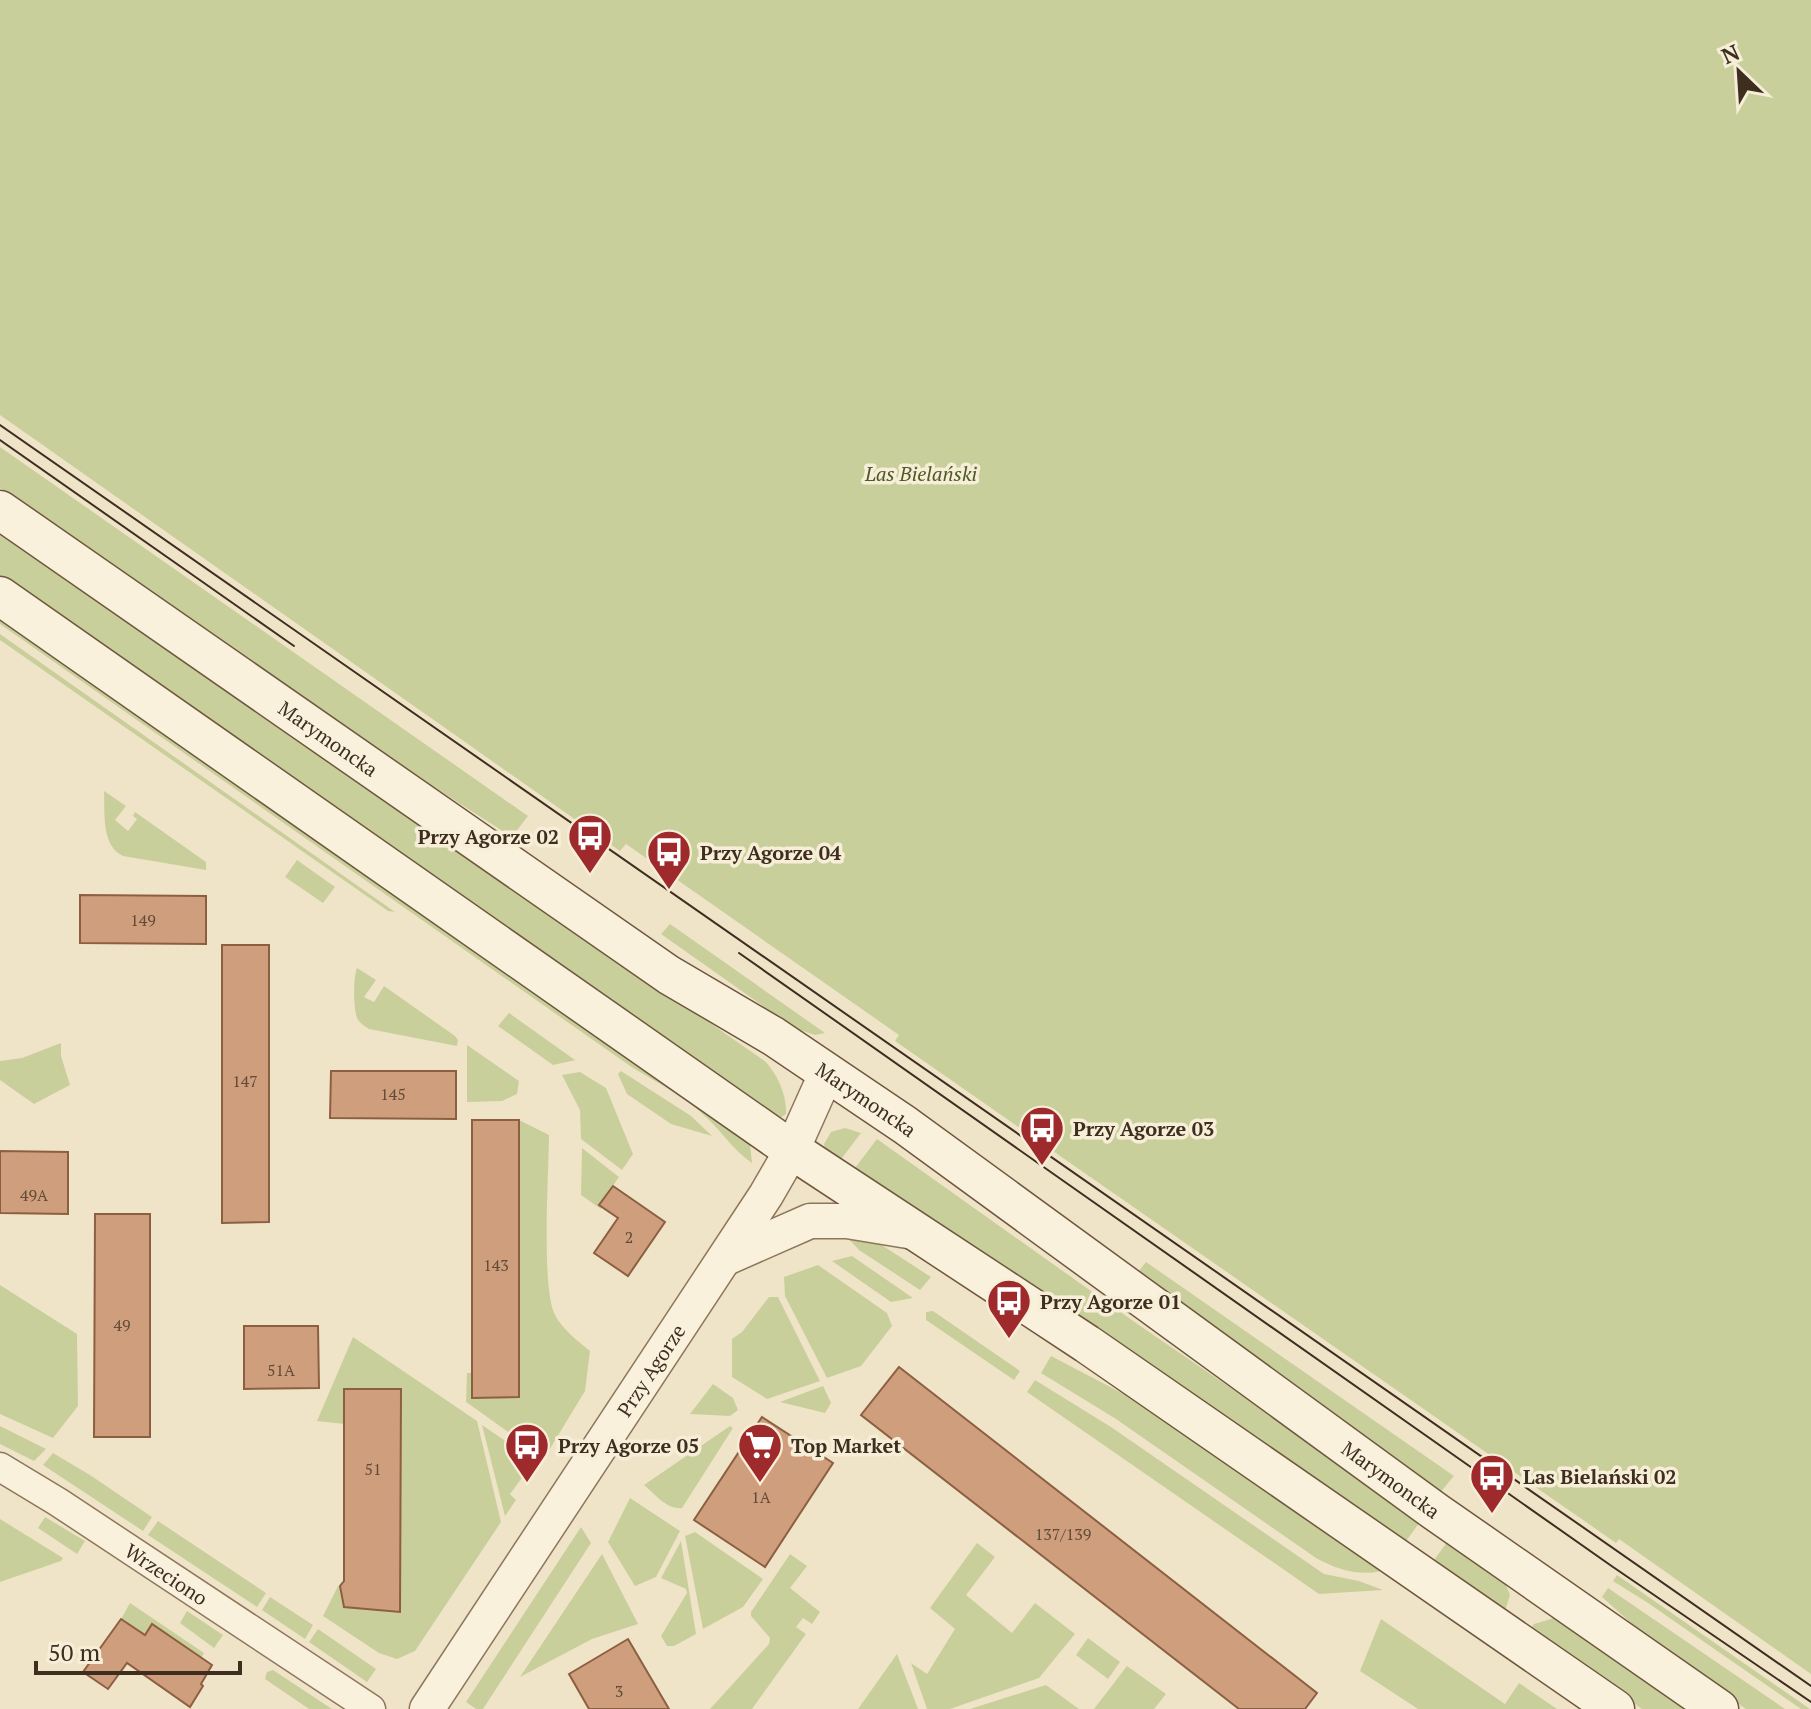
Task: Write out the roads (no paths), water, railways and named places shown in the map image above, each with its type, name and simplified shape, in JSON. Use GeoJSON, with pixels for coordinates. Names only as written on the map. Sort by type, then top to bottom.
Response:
{"type":"FeatureCollection","features":[{"type":"Feature","properties":{"kind":"main road","name":"Marymoncka"},"geometry":{"type":"LineString","coordinates":[[0,510],[657,967],[773,1036],[905,1125],[1436,1512],[1719,1709]]}},
{"type":"Feature","properties":{"kind":"main road"},"geometry":{"type":"LineString","coordinates":[[0,596],[792,1150],[1100,1353],[1615,1709]]}},
{"type":"Feature","properties":{"kind":"main road"},"geometry":{"type":"LineString","coordinates":[[1509,1635],[1543,1586]]}},
{"type":"Feature","properties":{"kind":"street","name":"Przy Agorze"},"geometry":{"type":"LineString","coordinates":[[427,1709],[725,1258],[792,1150],[827,1072]]}},
{"type":"Feature","properties":{"kind":"street"},"geometry":{"type":"LineString","coordinates":[[725,1258],[810,1221],[847,1221],[914,1232]]}},
{"type":"Feature","properties":{"kind":"street","name":"Wrzeciono"},"geometry":{"type":"LineString","coordinates":[[0,1467],[371,1709]]}},
{"type":"Feature","properties":{"kind":"tram line"},"geometry":{"type":"LineString","coordinates":[[0,425],[1811,1686]]}},
{"type":"Feature","properties":{"kind":"tram line"},"geometry":{"type":"LineString","coordinates":[[0,440],[294,646]]}},
{"type":"Feature","properties":{"kind":"tram line"},"geometry":{"type":"LineString","coordinates":[[739,953],[1613,1567],[1811,1702]]}},
{"type":"Feature","properties":{"kind":"place","name":"Przy Agorze 02"},"geometry":{"type":"Point","coordinates":[590,875]}},
{"type":"Feature","properties":{"kind":"place","name":"Przy Agorze 04"},"geometry":{"type":"Point","coordinates":[669,891]}},
{"type":"Feature","properties":{"kind":"place","name":"Przy Agorze 03"},"geometry":{"type":"Point","coordinates":[1042,1167]}},
{"type":"Feature","properties":{"kind":"place","name":"Przy Agorze 01"},"geometry":{"type":"Point","coordinates":[1009,1340]}},
{"type":"Feature","properties":{"kind":"place","name":"Przy Agorze 05"},"geometry":{"type":"Point","coordinates":[527,1484]}},
{"type":"Feature","properties":{"kind":"place","name":"Top Market"},"geometry":{"type":"Point","coordinates":[760,1484]}},
{"type":"Feature","properties":{"kind":"place","name":"Las Bielański 02"},"geometry":{"type":"Point","coordinates":[1492,1515]}},
{"type":"Feature","properties":{"kind":"park label","name":"Las Bielański"},"geometry":{"type":"Point","coordinates":[921,473]}}]}
